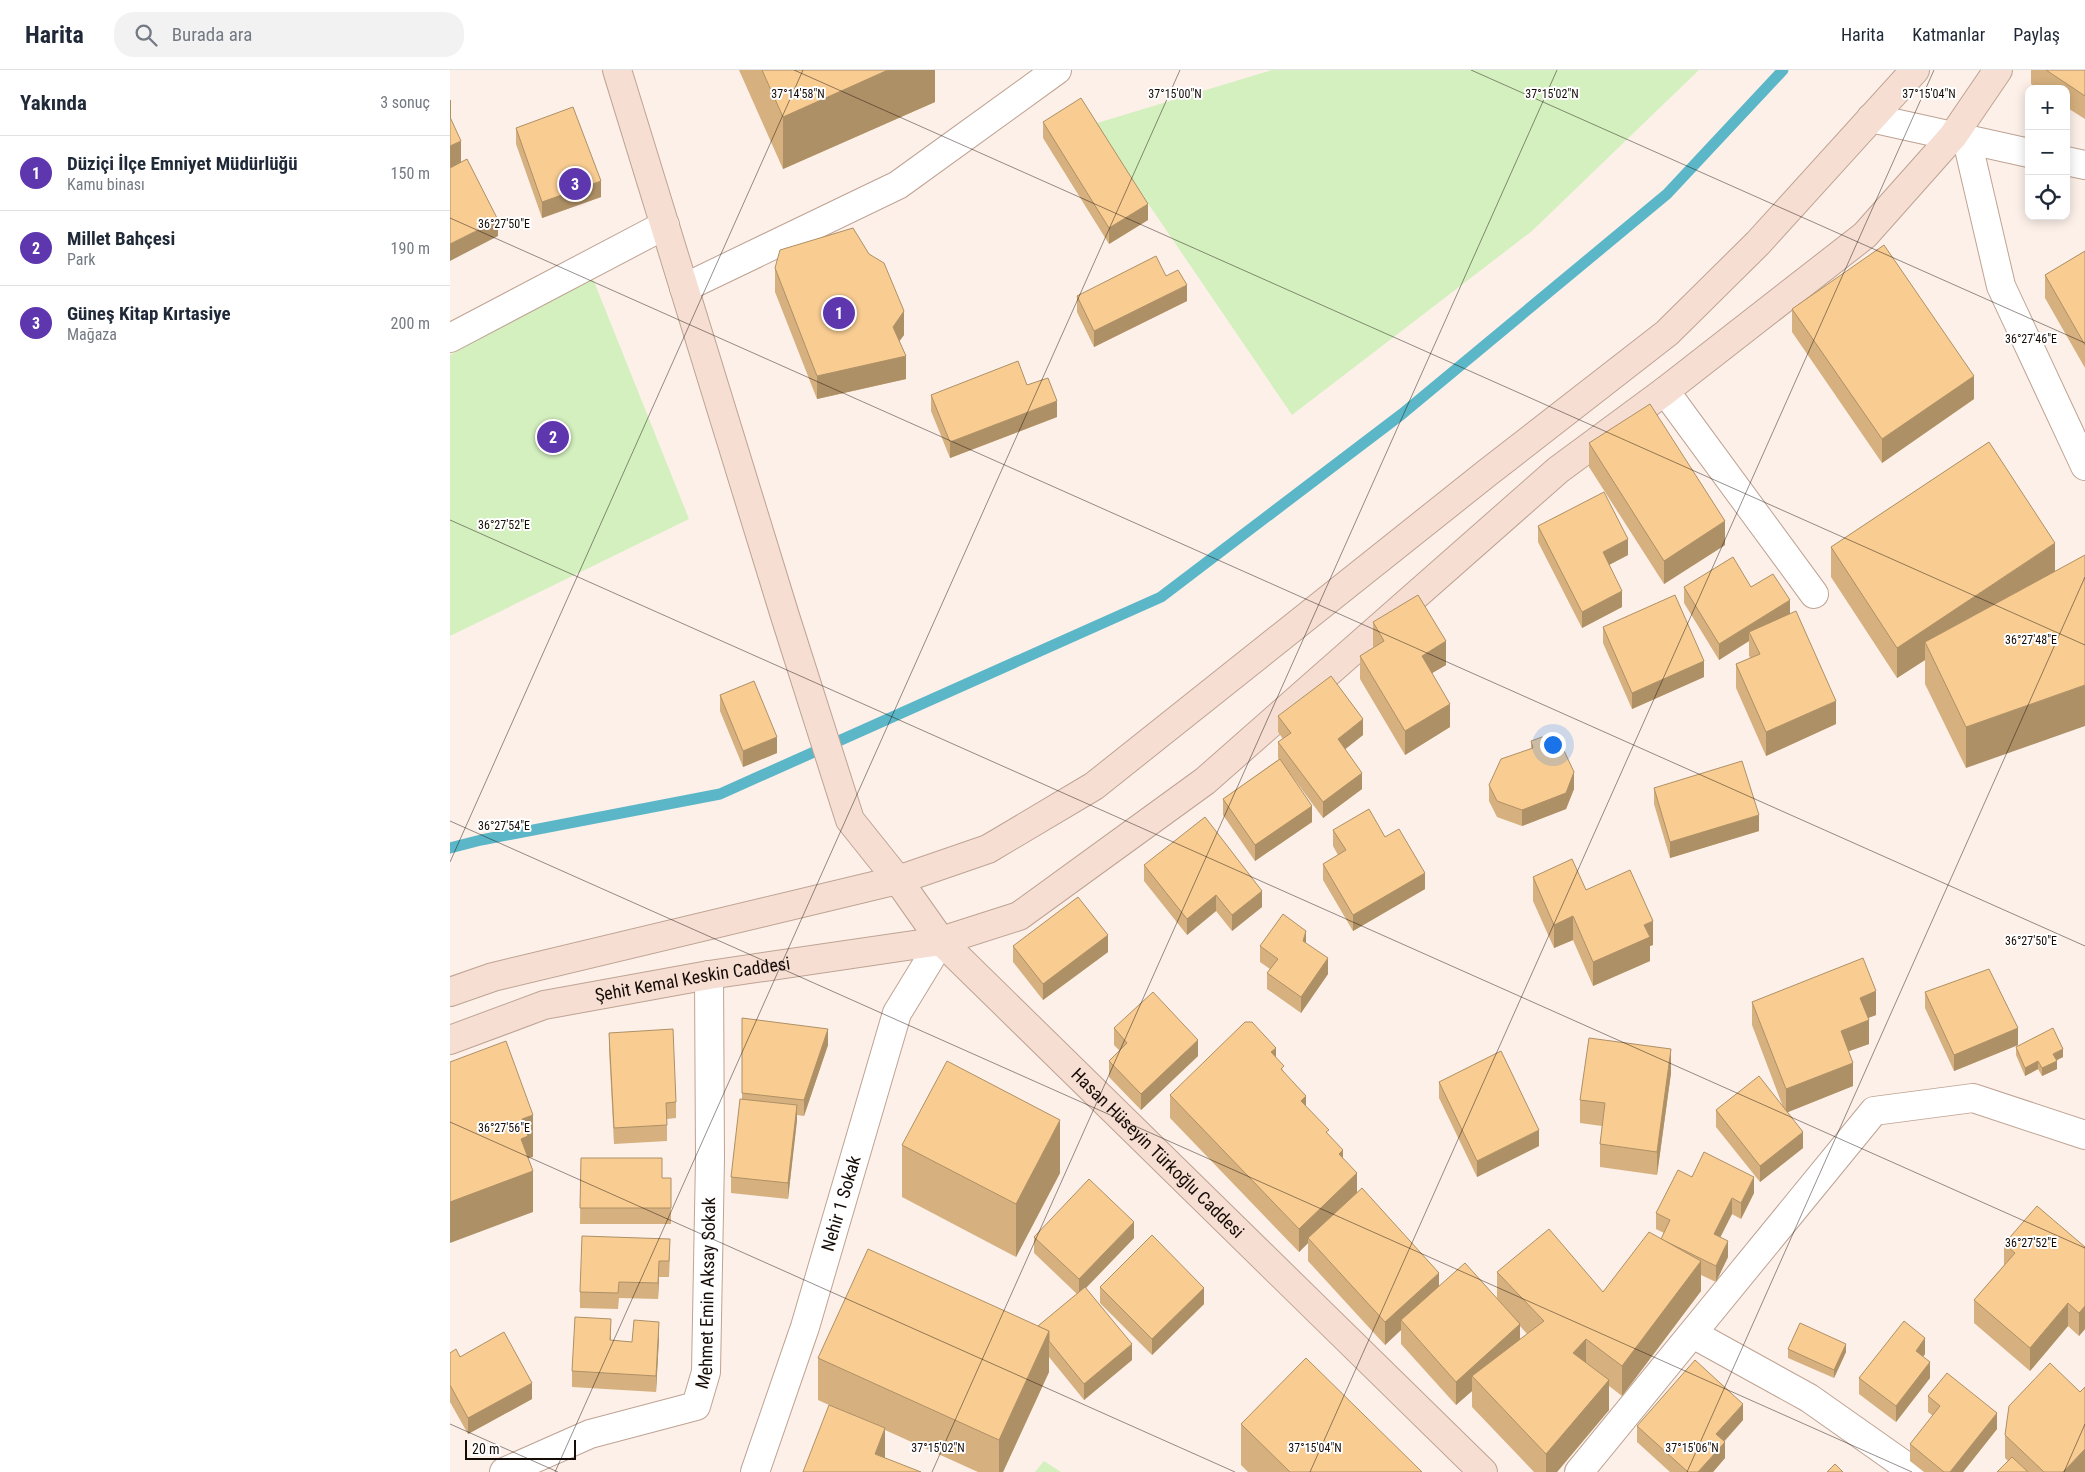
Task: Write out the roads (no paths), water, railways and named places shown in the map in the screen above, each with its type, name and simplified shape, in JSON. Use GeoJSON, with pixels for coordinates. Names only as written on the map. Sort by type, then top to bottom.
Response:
{"type":"FeatureCollection","features":[{"type":"Feature","properties":{"kind":"street"},"geometry":{"type":"LineString","coordinates":[[617,70],[684,288],[898,185],[1057,70]]}},
{"type":"Feature","properties":{"kind":"street"},"geometry":{"type":"LineString","coordinates":[[450,992],[493,977],[898,880],[988,850],[1094,786],[1667,333],[1758,242],[1914,70]]}},
{"type":"Feature","properties":{"kind":"street","name":"Şehit Kemal Keskin Caddesi"},"geometry":{"type":"LineString","coordinates":[[450,1040],[544,1006],[709,976],[941,941],[1019,916],[1205,781],[1558,470],[1665,391],[1866,235],[1960,138],[1998,70]]}},
{"type":"Feature","properties":{"kind":"street"},"geometry":{"type":"LineString","coordinates":[[1871,118],[2025,152]]}},
{"type":"Feature","properties":{"kind":"street"},"geometry":{"type":"LineString","coordinates":[[1960,138],[2001,286],[2085,466]]}},
{"type":"Feature","properties":{"kind":"street"},"geometry":{"type":"LineString","coordinates":[[2070,162],[2085,165]]}},
{"type":"Feature","properties":{"kind":"street"},"geometry":{"type":"LineString","coordinates":[[450,338],[665,225]]}},
{"type":"Feature","properties":{"kind":"street","name":"Hasan Hüseyin Türkoğlu Caddesi"},"geometry":{"type":"LineString","coordinates":[[684,288],[850,820],[898,880],[941,941],[1483,1472]]}},
{"type":"Feature","properties":{"kind":"street"},"geometry":{"type":"LineString","coordinates":[[1665,391],[1814,594]]}},
{"type":"Feature","properties":{"kind":"street","name":"Nehir 1 Sokak"},"geometry":{"type":"LineString","coordinates":[[755,1472],[804,1327],[897,1013],[941,941]]}},
{"type":"Feature","properties":{"kind":"street","name":"Mehmet Emin Aksay Sokak"},"geometry":{"type":"LineString","coordinates":[[504,1472],[590,1434],[696,1406],[706,1372],[710,1158],[709,976]]}},
{"type":"Feature","properties":{"kind":"street"},"geometry":{"type":"LineString","coordinates":[[1579,1472],[1874,1112],[1974,1098],[2085,1135]]}},
{"type":"Feature","properties":{"kind":"street"},"geometry":{"type":"LineString","coordinates":[[1693,1334],[1809,1398],[1914,1472]]}},
{"type":"Feature","properties":{"kind":"waterway"},"geometry":{"type":"LineString","coordinates":[[450,848],[481,840],[720,794],[1161,597],[1402,414],[1667,194],[1783,70]]}},
{"type":"Feature","properties":{"kind":"place","name":"Güneş Kitap Kırtasiye"},"geometry":{"type":"Point","coordinates":[575,184]}},
{"type":"Feature","properties":{"kind":"place","name":"Düziçi İlçe Emniyet Müdürlüğü"},"geometry":{"type":"Point","coordinates":[839,313]}},
{"type":"Feature","properties":{"kind":"place","name":"Millet Bahçesi"},"geometry":{"type":"Point","coordinates":[553,437]}}]}
